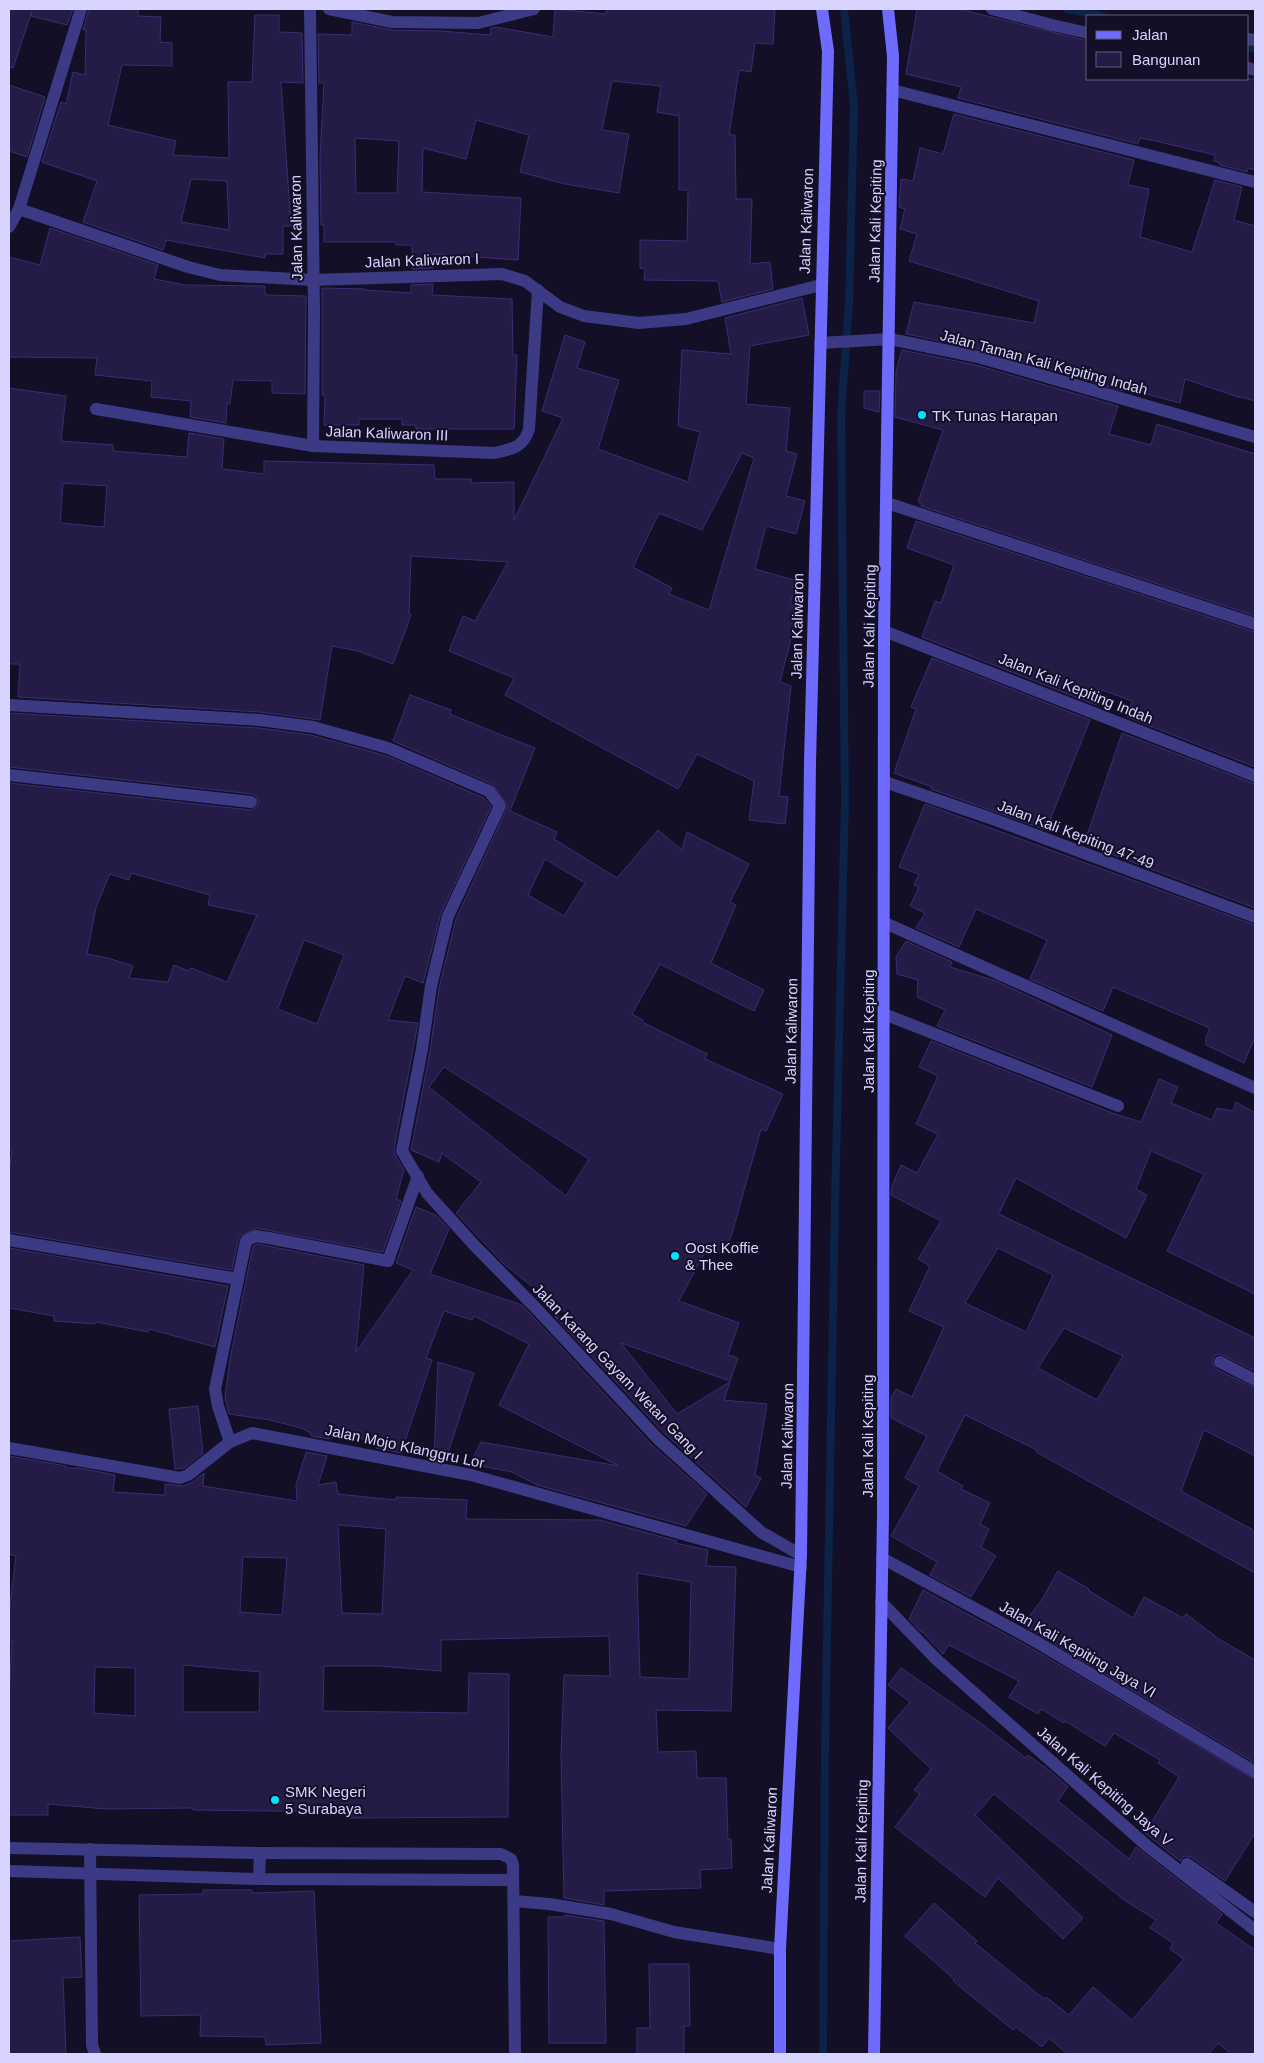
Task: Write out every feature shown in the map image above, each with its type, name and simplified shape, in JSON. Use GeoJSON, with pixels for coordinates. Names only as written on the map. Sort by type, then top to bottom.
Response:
{"type":"FeatureCollection","features":[{"type":"Feature","properties":{"kind":"main road","name":"Jalan Kaliwaron"},"geometry":{"type":"LineString","coordinates":[[780,2054],[780,1949],[801,1561],[810,762],[828,51],[822,9]]}},
{"type":"Feature","properties":{"kind":"main road","name":"Jalan Kali Kepiting"},"geometry":{"type":"LineString","coordinates":[[874,2054],[882,1558],[885,923],[884,631],[887,502],[886,339],[893,56],[888,9]]}},
{"type":"Feature","properties":{"kind":"street"},"geometry":{"type":"LineString","coordinates":[[9,227],[19,209],[81,9]]}},
{"type":"Feature","properties":{"kind":"street","name":"Jalan Kaliwaron"},"geometry":{"type":"LineString","coordinates":[[310,9],[315,426],[313,446]]}},
{"type":"Feature","properties":{"kind":"street"},"geometry":{"type":"LineString","coordinates":[[329,9],[392,22],[478,23],[534,9]]}},
{"type":"Feature","properties":{"kind":"street"},"geometry":{"type":"LineString","coordinates":[[992,9],[1086,32]]}},
{"type":"Feature","properties":{"kind":"street"},"geometry":{"type":"LineString","coordinates":[[892,90],[1255,182]]}},
{"type":"Feature","properties":{"kind":"street","name":"Jalan Kaliwaron I"},"geometry":{"type":"LineString","coordinates":[[19,209],[188,266],[220,274],[313,280],[502,274],[525,280],[560,307],[584,316],[639,323],[686,319],[821,285]]}},
{"type":"Feature","properties":{"kind":"street","name":"Jalan Kaliwaron III"},"geometry":{"type":"LineString","coordinates":[[96,409],[313,446],[495,453],[520,446],[526,439],[529,429],[538,290]]}},
{"type":"Feature","properties":{"kind":"street","name":"Jalan Taman Kali Kepiting Indah"},"geometry":{"type":"LineString","coordinates":[[820,343],[886,339],[978,358],[1255,438]]}},
{"type":"Feature","properties":{"kind":"street"},"geometry":{"type":"LineString","coordinates":[[887,502],[1255,624]]}},
{"type":"Feature","properties":{"kind":"street","name":"Jalan Kali Kepiting Indah"},"geometry":{"type":"LineString","coordinates":[[884,631],[1255,776]]}},
{"type":"Feature","properties":{"kind":"street","name":"Jalan Karang Gayam Wetan Gang I"},"geometry":{"type":"LineString","coordinates":[[9,705],[250,719],[313,727],[388,748],[489,791],[500,806],[448,916],[431,986],[422,1049],[402,1151],[427,1193],[658,1439],[761,1532],[801,1561]]}},
{"type":"Feature","properties":{"kind":"street"},"geometry":{"type":"LineString","coordinates":[[9,776],[250,802]]}},
{"type":"Feature","properties":{"kind":"street","name":"Jalan Kali Kepiting 47-49"},"geometry":{"type":"LineString","coordinates":[[885,782],[990,818],[1255,917]]}},
{"type":"Feature","properties":{"kind":"street"},"geometry":{"type":"LineString","coordinates":[[885,923],[1255,1088]]}},
{"type":"Feature","properties":{"kind":"street"},"geometry":{"type":"LineString","coordinates":[[884,1014],[1118,1106]]}},
{"type":"Feature","properties":{"kind":"street"},"geometry":{"type":"LineString","coordinates":[[230,1442],[218,1406],[215,1389],[246,1241],[254,1236],[388,1261],[418,1176]]}},
{"type":"Feature","properties":{"kind":"street"},"geometry":{"type":"LineString","coordinates":[[9,1240],[238,1279]]}},
{"type":"Feature","properties":{"kind":"street"},"geometry":{"type":"LineString","coordinates":[[1220,1362],[1255,1380]]}},
{"type":"Feature","properties":{"kind":"street","name":"Jalan Mojo Klanggru Lor"},"geometry":{"type":"LineString","coordinates":[[9,1448],[180,1478],[188,1475],[230,1442],[252,1432],[472,1475],[801,1561]]}},
{"type":"Feature","properties":{"kind":"street","name":"Jalan Kali Kepiting Jaya VI"},"geometry":{"type":"LineString","coordinates":[[882,1558],[1035,1641],[1255,1772]]}},
{"type":"Feature","properties":{"kind":"street","name":"Jalan Kali Kepiting Jaya V"},"geometry":{"type":"LineString","coordinates":[[881,1602],[937,1660],[1146,1845],[1255,1930]]}},
{"type":"Feature","properties":{"kind":"street"},"geometry":{"type":"LineString","coordinates":[[9,1848],[260,1853],[501,1854],[510,1859],[513,1865],[515,2054]]}},
{"type":"Feature","properties":{"kind":"street"},"geometry":{"type":"LineString","coordinates":[[90,1849],[92,2045],[95,2054]]}},
{"type":"Feature","properties":{"kind":"street"},"geometry":{"type":"LineString","coordinates":[[259,1879],[260,1853]]}},
{"type":"Feature","properties":{"kind":"street"},"geometry":{"type":"LineString","coordinates":[[1187,1864],[1255,1912]]}},
{"type":"Feature","properties":{"kind":"street"},"geometry":{"type":"LineString","coordinates":[[9,1871],[259,1879],[513,1880]]}},
{"type":"Feature","properties":{"kind":"street"},"geometry":{"type":"LineString","coordinates":[[514,1901],[549,1904],[611,1914],[674,1932],[780,1949]]}},
{"type":"Feature","properties":{"kind":"building"},"geometry":{"type":"Polygon","coordinates":[[[9,9],[73,9],[67,25],[31,16],[32,11],[13,68],[9,67],[9,9]]]}},
{"type":"Feature","properties":{"kind":"building"},"geometry":{"type":"Polygon","coordinates":[[[89,9],[138,9],[138,16],[161,17],[160,42],[172,43],[172,66],[122,65],[108,125],[176,141],[173,155],[229,158],[228,82],[252,82],[255,15],[279,15],[279,32],[302,33],[303,83],[281,82],[291,226],[283,226],[283,254],[265,254],[265,258],[166,240],[163,250],[83,222],[97,181],[42,162],[61,102],[66,104],[73,72],[85,75],[86,30],[83,30],[89,9]],[[191,179],[181,222],[229,230],[227,181],[191,179]]]}},
{"type":"Feature","properties":{"kind":"building"},"geometry":{"type":"Polygon","coordinates":[[[555,9],[606,14],[607,9],[775,9],[773,44],[755,43],[751,72],[739,70],[729,135],[735,135],[736,199],[752,199],[750,264],[770,262],[773,289],[722,302],[718,281],[644,280],[645,269],[640,268],[640,240],[687,241],[688,190],[679,190],[679,116],[657,112],[661,86],[612,81],[602,130],[629,134],[619,193],[565,184],[520,172],[529,135],[476,120],[466,159],[423,148],[422,192],[521,198],[518,260],[434,254],[433,268],[412,269],[412,245],[396,245],[396,242],[324,242],[324,225],[321,225],[320,157],[324,83],[319,83],[318,34],[352,35],[352,22],[392,30],[490,35],[491,28],[496,27],[553,37],[555,9]],[[355,138],[356,193],[397,193],[399,141],[355,138]]]}},
{"type":"Feature","properties":{"kind":"building"},"geometry":{"type":"Polygon","coordinates":[[[917,9],[959,9],[1086,41],[1086,80],[1255,79],[1255,170],[1248,168],[1247,172],[1220,165],[1220,163],[1214,161],[1215,155],[1140,138],[1138,144],[958,98],[961,87],[906,74],[917,9]]]}},
{"type":"Feature","properties":{"kind":"building"},"geometry":{"type":"Polygon","coordinates":[[[9,85],[45,97],[27,157],[9,151],[9,85]]]}},
{"type":"Feature","properties":{"kind":"building"},"geometry":{"type":"Polygon","coordinates":[[[954,114],[1134,160],[1128,185],[1149,189],[1140,237],[1192,252],[1215,180],[1242,187],[1234,220],[1255,226],[1255,401],[1185,379],[1180,403],[1124,388],[1123,391],[980,349],[906,334],[914,302],[1034,323],[1039,301],[909,261],[917,234],[900,229],[905,209],[899,207],[901,179],[913,181],[920,148],[943,154],[954,114]]]}},
{"type":"Feature","properties":{"kind":"building"},"geometry":{"type":"Polygon","coordinates":[[[50,228],[158,265],[154,279],[185,285],[265,286],[265,295],[306,296],[305,394],[272,393],[272,381],[233,380],[230,404],[227,403],[226,423],[190,417],[191,401],[151,397],[152,381],[95,375],[97,358],[9,357],[9,257],[40,265],[50,228]]]}},
{"type":"Feature","properties":{"kind":"building"},"geometry":{"type":"Polygon","coordinates":[[[433,284],[432,295],[512,299],[513,355],[517,355],[514,429],[416,429],[416,425],[402,425],[402,419],[359,419],[359,425],[324,425],[325,395],[322,395],[322,288],[411,293],[411,285],[433,284]]]}},
{"type":"Feature","properties":{"kind":"building"},"geometry":{"type":"Polygon","coordinates":[[[802,298],[809,335],[750,346],[746,404],[790,408],[786,451],[797,454],[786,496],[805,501],[796,534],[766,526],[755,569],[797,581],[790,604],[799,607],[780,682],[791,686],[779,796],[788,797],[785,824],[749,820],[754,781],[697,754],[678,789],[505,695],[514,678],[449,651],[463,616],[475,621],[508,562],[411,556],[409,614],[411,615],[393,664],[358,651],[332,646],[320,720],[260,712],[18,697],[20,664],[9,664],[9,388],[66,396],[61,441],[113,445],[113,451],[187,457],[189,433],[224,439],[222,469],[264,474],[264,461],[434,465],[435,479],[471,479],[471,483],[514,482],[514,520],[563,418],[542,411],[565,335],[585,342],[577,368],[619,380],[598,449],[688,482],[700,432],[678,426],[682,350],[731,354],[725,318],[802,298]],[[742,453],[702,530],[659,513],[633,567],[672,588],[669,594],[709,610],[754,458],[742,453]],[[63,483],[60,523],[104,527],[107,486],[63,483]]]}},
{"type":"Feature","properties":{"kind":"building"},"geometry":{"type":"Polygon","coordinates":[[[902,350],[976,365],[1118,406],[1109,434],[1151,445],[1157,424],[1255,454],[1255,616],[921,506],[922,504],[918,502],[943,430],[895,417],[896,371],[902,350]]]}},
{"type":"Feature","properties":{"kind":"building"},"geometry":{"type":"Polygon","coordinates":[[[864,391],[880,391],[879,412],[864,408],[864,391]]]}},
{"type":"Feature","properties":{"kind":"building"},"geometry":{"type":"Polygon","coordinates":[[[916,521],[1255,632],[1255,767],[1127,717],[1132,701],[1102,690],[1096,705],[922,637],[935,601],[941,603],[954,565],[907,548],[916,521]]]}},
{"type":"Feature","properties":{"kind":"building"},"geometry":{"type":"Polygon","coordinates":[[[932,658],[1090,720],[1046,830],[931,789],[932,787],[894,773],[916,709],[911,707],[932,658]]]}},
{"type":"Feature","properties":{"kind":"building"},"geometry":{"type":"Polygon","coordinates":[[[410,695],[451,710],[450,714],[535,748],[510,811],[557,832],[554,839],[617,878],[658,830],[682,850],[687,832],[749,864],[730,902],[736,905],[711,963],[764,990],[754,1011],[660,964],[632,1014],[643,1020],[642,1022],[707,1054],[705,1059],[783,1094],[766,1131],[761,1129],[731,1237],[721,1254],[708,1246],[679,1301],[739,1323],[728,1355],[738,1358],[730,1381],[621,1343],[677,1414],[730,1382],[724,1400],[767,1404],[755,1475],[761,1478],[746,1507],[664,1433],[554,1316],[581,1325],[505,1265],[456,1213],[481,1182],[442,1153],[439,1162],[411,1150],[430,1051],[439,988],[456,919],[508,806],[492,784],[393,741],[410,695]],[[545,859],[528,895],[564,916],[585,883],[545,859]],[[444,1067],[429,1087],[566,1196],[589,1159],[444,1067]]]}},
{"type":"Feature","properties":{"kind":"building"},"geometry":{"type":"Polygon","coordinates":[[[9,713],[259,728],[311,735],[387,756],[484,798],[491,807],[441,913],[423,983],[405,976],[388,1020],[418,1023],[394,1149],[395,1155],[404,1170],[396,1199],[401,1201],[383,1252],[256,1228],[239,1237],[232,1270],[9,1232],[9,1171],[12,1151],[9,1150],[9,783],[250,810],[257,807],[259,802],[256,796],[252,794],[9,767],[9,713]],[[131,873],[129,880],[110,874],[96,907],[87,954],[133,966],[129,978],[168,982],[174,965],[189,971],[191,968],[227,982],[257,915],[208,905],[210,895],[131,873]],[[304,940],[278,1008],[317,1024],[344,955],[304,940]]]}},
{"type":"Feature","properties":{"kind":"building"},"geometry":{"type":"Polygon","coordinates":[[[1122,733],[1255,784],[1255,908],[1084,844],[1122,733]]]}},
{"type":"Feature","properties":{"kind":"building"},"geometry":{"type":"Polygon","coordinates":[[[925,804],[1255,925],[1255,1037],[1244,1063],[1206,1045],[1206,1037],[1210,1028],[1113,987],[1103,1011],[1030,979],[1047,940],[976,909],[959,947],[916,928],[925,913],[910,906],[919,887],[914,885],[919,874],[899,867],[925,804]]]}},
{"type":"Feature","properties":{"kind":"building"},"geometry":{"type":"Polygon","coordinates":[[[906,941],[952,962],[950,967],[996,981],[1112,1035],[1092,1087],[937,1026],[945,1010],[917,997],[918,980],[897,974],[896,957],[906,941]]]}},
{"type":"Feature","properties":{"kind":"building"},"geometry":{"type":"Polygon","coordinates":[[[931,1041],[1115,1114],[1141,1122],[1159,1079],[1178,1087],[1171,1103],[1212,1120],[1217,1108],[1233,1111],[1236,1102],[1255,1113],[1255,1294],[1167,1251],[1204,1174],[1151,1151],[1136,1189],[1147,1195],[1126,1238],[1016,1178],[999,1214],[1255,1338],[1255,1371],[1220,1354],[1215,1355],[1212,1362],[1216,1369],[1255,1388],[1255,1456],[1204,1430],[1181,1491],[1255,1531],[1255,1573],[1036,1452],[1037,1450],[965,1415],[937,1471],[963,1486],[961,1489],[990,1503],[980,1524],[989,1529],[981,1547],[996,1556],[971,1597],[930,1575],[937,1562],[891,1536],[919,1486],[905,1478],[927,1436],[891,1418],[891,1398],[896,1389],[912,1397],[944,1327],[909,1311],[930,1266],[918,1259],[941,1221],[891,1195],[892,1186],[901,1165],[917,1173],[938,1134],[916,1124],[938,1076],[919,1067],[931,1041]],[[998,1248],[965,1303],[1026,1332],[1053,1275],[998,1248]],[[1064,1328],[1038,1368],[1097,1400],[1123,1356],[1064,1328]]]}},
{"type":"Feature","properties":{"kind":"building"},"geometry":{"type":"Polygon","coordinates":[[[416,1207],[436,1215],[449,1229],[430,1274],[522,1305],[652,1445],[707,1494],[686,1526],[537,1485],[512,1472],[470,1464],[481,1442],[619,1466],[499,1405],[529,1344],[474,1316],[472,1320],[444,1311],[426,1358],[432,1360],[401,1453],[376,1448],[378,1443],[334,1432],[333,1434],[328,1432],[329,1439],[311,1436],[311,1433],[301,1428],[270,1420],[229,1414],[225,1397],[230,1359],[253,1246],[257,1244],[364,1265],[356,1352],[413,1270],[396,1263],[416,1207]]]}},
{"type":"Feature","properties":{"kind":"building"},"geometry":{"type":"Polygon","coordinates":[[[9,1248],[228,1286],[215,1347],[149,1329],[148,1332],[96,1322],[95,1324],[54,1321],[54,1316],[9,1308],[9,1248]]]}},
{"type":"Feature","properties":{"kind":"building"},"geometry":{"type":"Polygon","coordinates":[[[438,1362],[474,1373],[445,1462],[434,1460],[438,1362]]]}},
{"type":"Feature","properties":{"kind":"building"},"geometry":{"type":"Polygon","coordinates":[[[198,1406],[203,1453],[184,1468],[175,1469],[169,1409],[198,1406]]]}},
{"type":"Feature","properties":{"kind":"building"},"geometry":{"type":"Polygon","coordinates":[[[306,1452],[327,1456],[318,1485],[336,1482],[338,1494],[396,1500],[396,1497],[467,1500],[466,1519],[600,1520],[677,1541],[675,1543],[708,1550],[706,1566],[736,1567],[731,1711],[656,1710],[658,1752],[696,1751],[697,1778],[726,1778],[728,1839],[731,1839],[732,1868],[700,1870],[701,1888],[604,1891],[604,1905],[564,1898],[561,1756],[564,1675],[610,1676],[609,1636],[441,1640],[441,1671],[379,1666],[324,1666],[323,1711],[468,1713],[469,1673],[509,1674],[508,1817],[349,1818],[349,1812],[193,1810],[193,1808],[106,1809],[48,1804],[48,1815],[9,1815],[9,1699],[12,1641],[9,1641],[9,1613],[16,1556],[9,1554],[9,1456],[66,1466],[66,1468],[79,1468],[115,1475],[113,1492],[165,1495],[165,1484],[183,1486],[193,1482],[204,1473],[203,1486],[297,1501],[296,1485],[306,1452]],[[338,1525],[342,1613],[382,1614],[386,1529],[338,1525]],[[243,1557],[240,1612],[282,1615],[287,1558],[243,1557]],[[637,1573],[640,1677],[689,1679],[691,1582],[637,1573]],[[183,1665],[183,1712],[259,1712],[260,1672],[183,1665]],[[95,1667],[94,1713],[135,1716],[135,1668],[95,1667]]]}},
{"type":"Feature","properties":{"kind":"building"},"geometry":{"type":"Polygon","coordinates":[[[1058,1571],[1133,1618],[1144,1597],[1183,1618],[1186,1614],[1219,1639],[1255,1660],[1255,1763],[1023,1625],[1043,1598],[1058,1571]]]}},
{"type":"Feature","properties":{"kind":"building"},"geometry":{"type":"Polygon","coordinates":[[[923,1590],[1031,1648],[1255,1780],[1255,1833],[1225,1881],[1191,1857],[1184,1856],[1180,1861],[1145,1833],[1179,1777],[1158,1763],[1160,1760],[1114,1733],[1105,1746],[1065,1721],[1064,1723],[1041,1709],[1038,1714],[1009,1697],[1019,1681],[949,1645],[943,1654],[926,1634],[920,1631],[909,1619],[923,1590]]]}},
{"type":"Feature","properties":{"kind":"building"},"geometry":{"type":"Polygon","coordinates":[[[901,1668],[982,1724],[1026,1758],[1028,1755],[1050,1771],[1068,1787],[1058,1801],[1129,1859],[1136,1847],[1222,1914],[1216,1923],[1255,1950],[1255,2054],[1231,2054],[1218,2043],[1209,2054],[1067,2054],[1049,2038],[1042,2047],[1016,2027],[1013,2030],[953,1981],[954,1979],[905,1936],[934,1903],[977,1941],[975,1943],[1044,1999],[1046,1997],[1069,2015],[1093,1987],[1132,2020],[1184,1959],[1170,1949],[1173,1943],[1150,1928],[1156,1920],[1124,1900],[994,1794],[975,1815],[1083,1918],[1063,1939],[998,1878],[985,1897],[895,1827],[920,1794],[914,1790],[931,1769],[888,1728],[910,1702],[888,1685],[901,1668]]]}},
{"type":"Feature","properties":{"kind":"building"},"geometry":{"type":"Polygon","coordinates":[[[203,1890],[252,1890],[252,1893],[314,1891],[321,2043],[266,2045],[265,2037],[200,2036],[201,2015],[141,2016],[139,1895],[203,1894],[203,1890]]]}},
{"type":"Feature","properties":{"kind":"building"},"geometry":{"type":"Polygon","coordinates":[[[565,1915],[604,1921],[606,2043],[549,2043],[548,1917],[565,1917],[565,1915]]]}},
{"type":"Feature","properties":{"kind":"building"},"geometry":{"type":"Polygon","coordinates":[[[80,1937],[82,1977],[63,1978],[66,2054],[9,2054],[9,1941],[80,1937]]]}},
{"type":"Feature","properties":{"kind":"building"},"geometry":{"type":"Polygon","coordinates":[[[649,1964],[689,1964],[690,2026],[684,2026],[684,2054],[637,2054],[637,2028],[650,2028],[649,1964]]]}},
{"type":"Feature","properties":{"kind":"waterway"},"geometry":{"type":"LineString","coordinates":[[823,2054],[825,1748],[835,1203],[845,801],[841,414],[849,305],[854,106],[844,9]]}},
{"type":"Feature","properties":{"kind":"waterway"},"geometry":{"type":"LineString","coordinates":[[1067,9],[1097,15]]}},
{"type":"Feature","properties":{"kind":"waterway"},"geometry":{"type":"LineString","coordinates":[[1249,47],[1255,49]]}},
{"type":"Feature","properties":{"kind":"place","name":"TK Tunas Harapan"},"geometry":{"type":"Point","coordinates":[922,415]}},
{"type":"Feature","properties":{"kind":"place","name":"Oost Koffie & Thee"},"geometry":{"type":"Point","coordinates":[675,1256]}},
{"type":"Feature","properties":{"kind":"place","name":"SMK Negeri 5 Surabaya"},"geometry":{"type":"Point","coordinates":[275,1800]}}]}
